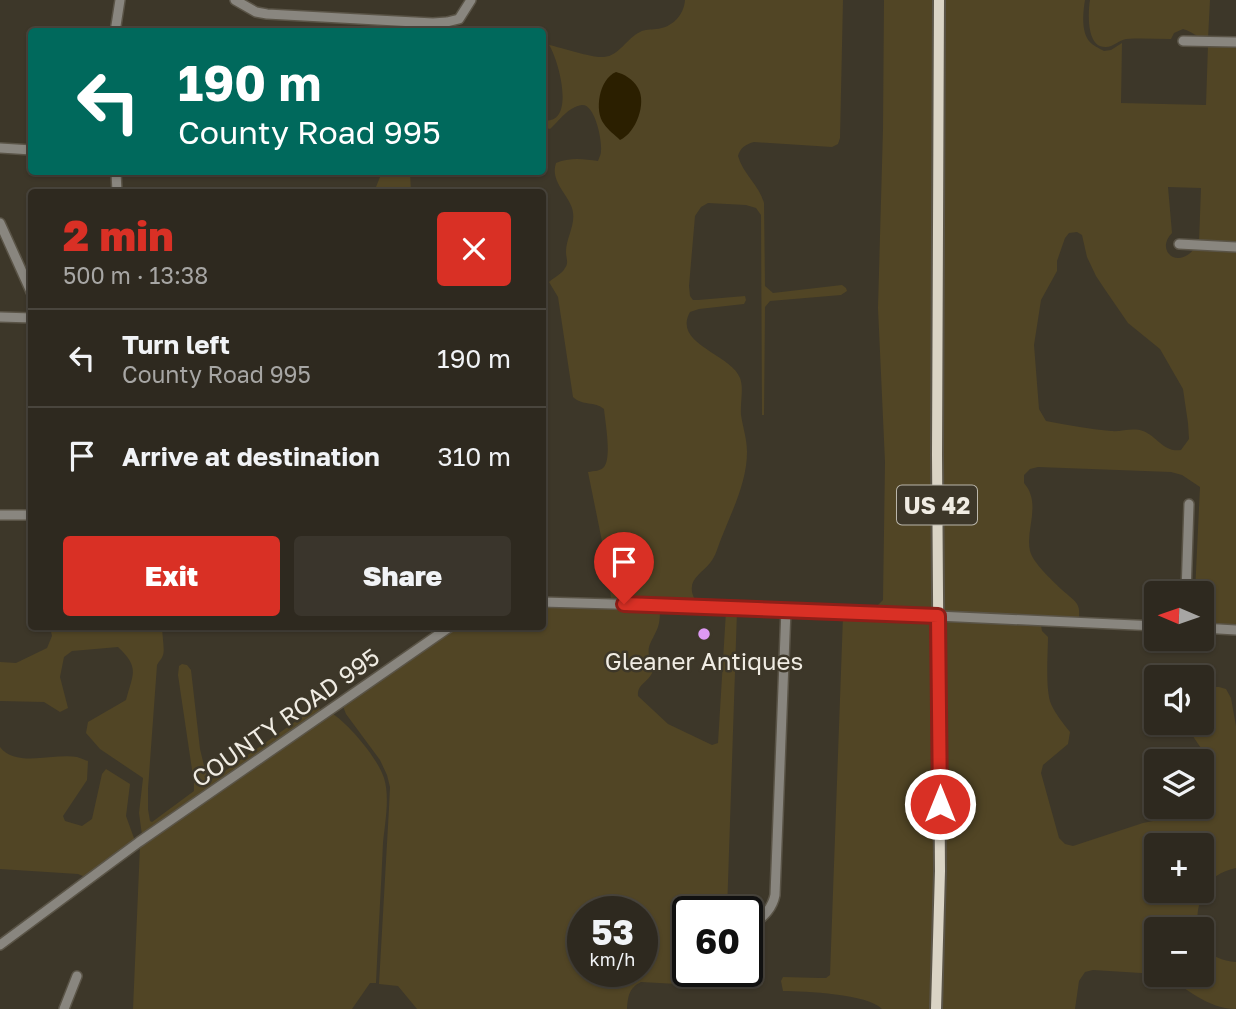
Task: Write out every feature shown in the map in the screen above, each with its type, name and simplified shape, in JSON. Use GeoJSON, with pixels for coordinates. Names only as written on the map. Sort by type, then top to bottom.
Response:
{"type":"FeatureCollection","features":[{"type":"Feature","properties":{"kind":"main road","name":"US 42"},"geometry":{"type":"LineString","coordinates":[[936,1009],[940,871],[939,0]]}},
{"type":"Feature","properties":{"kind":"street"},"geometry":{"type":"LineString","coordinates":[[116,28],[120,0]]}},
{"type":"Feature","properties":{"kind":"street"},"geometry":{"type":"LineString","coordinates":[[235,0],[256,12],[267,14],[433,23],[459,19],[471,0]]}},
{"type":"Feature","properties":{"kind":"street"},"geometry":{"type":"LineString","coordinates":[[1183,41],[1236,42]]}},
{"type":"Feature","properties":{"kind":"street"},"geometry":{"type":"LineString","coordinates":[[0,148],[28,150]]}},
{"type":"Feature","properties":{"kind":"street"},"geometry":{"type":"LineString","coordinates":[[0,223],[28,286]]}},
{"type":"Feature","properties":{"kind":"street"},"geometry":{"type":"LineString","coordinates":[[1179,244],[1236,247]]}},
{"type":"Feature","properties":{"kind":"street"},"geometry":{"type":"LineString","coordinates":[[0,317],[28,318]]}},
{"type":"Feature","properties":{"kind":"street"},"geometry":{"type":"LineString","coordinates":[[1186,581],[1189,504]]}},
{"type":"Feature","properties":{"kind":"street"},"geometry":{"type":"LineString","coordinates":[[0,515],[28,515]]}},
{"type":"Feature","properties":{"kind":"street"},"geometry":{"type":"LineString","coordinates":[[546,602],[786,609],[1144,625]]}},
{"type":"Feature","properties":{"kind":"street"},"geometry":{"type":"LineString","coordinates":[[763,916],[772,905],[775,895],[786,609]]}},
{"type":"Feature","properties":{"kind":"street"},"geometry":{"type":"LineString","coordinates":[[1214,629],[1236,630]]}},
{"type":"Feature","properties":{"kind":"street","name":"COUNTY ROAD 995"},"geometry":{"type":"LineString","coordinates":[[0,944],[141,840],[445,630]]}},
{"type":"Feature","properties":{"kind":"street"},"geometry":{"type":"LineString","coordinates":[[64,1009],[77,976]]}},
{"type":"Feature","properties":{"kind":"shaded area"},"geometry":{"type":"Polygon","coordinates":[[[685,0],[843,0],[838,144],[832,147],[754,142],[744,147],[738,156],[764,203],[765,286],[773,293],[842,285],[847,291],[841,295],[770,301],[765,307],[764,415],[761,215],[756,208],[746,205],[708,203],[701,207],[695,216],[690,296],[693,300],[698,300],[745,296],[746,300],[744,304],[690,312],[687,323],[689,332],[696,341],[726,362],[740,378],[741,415],[747,452],[742,485],[734,507],[714,557],[693,582],[692,592],[694,598],[877,606],[883,600],[885,462],[878,308],[884,0],[938,0],[934,612],[611,599],[588,472],[601,469],[606,462],[608,447],[604,409],[580,402],[573,397],[558,297],[549,282],[566,266],[566,246],[573,220],[570,202],[555,176],[556,163],[572,159],[598,161],[601,152],[600,139],[597,123],[587,106],[577,106],[550,129],[546,128],[546,120],[553,119],[559,113],[562,103],[560,77],[549,45],[592,56],[609,56],[640,32],[662,28],[672,23],[682,11],[685,0]]]}},
{"type":"Feature","properties":{"kind":"shaded area"},"geometry":{"type":"Polygon","coordinates":[[[940,0],[1085,0],[1084,27],[1089,41],[1104,51],[1122,43],[1121,103],[1206,105],[1208,45],[1236,45],[1236,244],[1199,242],[1201,188],[1168,187],[1172,233],[1166,246],[1170,255],[1175,258],[1181,258],[1194,249],[1236,250],[1236,626],[1214,625],[1214,581],[1196,581],[1200,487],[1182,475],[1171,472],[1038,467],[1030,469],[1024,475],[1024,483],[1032,499],[1030,551],[1043,571],[1077,604],[1079,620],[941,613],[940,0]],[[1077,232],[1069,233],[1057,261],[1057,271],[1041,300],[1034,345],[1039,409],[1046,421],[1111,431],[1139,430],[1165,447],[1181,450],[1189,439],[1183,389],[1160,349],[1128,323],[1096,276],[1087,257],[1082,235],[1077,232]]]}},
{"type":"Feature","properties":{"kind":"shaded area"},"geometry":{"type":"Polygon","coordinates":[[[1090,0],[1210,0],[1208,39],[1183,29],[1174,33],[1171,39],[1126,39],[1109,47],[1099,46],[1090,28],[1090,0]]]}},
{"type":"Feature","properties":{"kind":"shaded area"},"geometry":{"type":"Polygon","coordinates":[[[616,72],[634,82],[641,101],[635,124],[620,140],[604,124],[599,111],[602,88],[616,72]]]}},
{"type":"Feature","properties":{"kind":"shaded area"},"geometry":{"type":"Polygon","coordinates":[[[381,175],[410,175],[411,189],[375,189],[381,175]]]}},
{"type":"Feature","properties":{"kind":"shaded area"},"geometry":{"type":"Polygon","coordinates":[[[546,605],[660,608],[659,625],[649,650],[654,667],[638,691],[638,696],[668,724],[712,745],[718,743],[726,611],[737,611],[728,896],[672,896],[672,984],[658,983],[658,896],[567,896],[567,987],[634,987],[627,1009],[417,1009],[398,986],[379,984],[390,787],[380,760],[346,714],[342,704],[452,630],[546,630],[546,605]]]}},
{"type":"Feature","properties":{"kind":"shaded area"},"geometry":{"type":"Polygon","coordinates":[[[843,616],[934,620],[936,894],[932,1009],[882,1009],[875,1004],[850,997],[783,991],[783,977],[826,978],[830,975],[843,616]]]}},
{"type":"Feature","properties":{"kind":"shaded area"},"geometry":{"type":"Polygon","coordinates":[[[941,619],[1041,625],[1042,631],[1048,637],[1049,698],[1055,712],[1070,732],[1068,744],[1043,765],[1041,773],[1059,838],[1065,844],[1073,846],[1163,819],[1214,819],[1214,749],[1202,749],[1192,735],[1214,735],[1214,687],[1226,689],[1231,698],[1236,726],[1236,868],[1214,878],[1214,833],[1144,833],[1144,903],[1199,903],[1197,917],[1144,917],[1144,973],[1093,970],[1085,972],[1079,981],[1075,1009],[940,1009],[941,619]]]}},
{"type":"Feature","properties":{"kind":"shaded area"},"geometry":{"type":"Polygon","coordinates":[[[51,630],[162,630],[164,653],[157,665],[148,789],[148,809],[152,822],[194,791],[178,675],[179,666],[182,664],[191,670],[200,749],[207,778],[210,779],[319,705],[320,710],[142,835],[139,813],[143,778],[100,749],[86,733],[88,722],[126,700],[133,671],[130,660],[118,647],[72,651],[64,657],[60,677],[68,708],[60,712],[44,702],[0,701],[0,662],[16,663],[47,648],[52,636],[51,630]]]}},
{"type":"Feature","properties":{"kind":"shaded area"},"geometry":{"type":"Polygon","coordinates":[[[330,712],[345,724],[369,751],[386,785],[376,983],[370,983],[352,1009],[133,1009],[140,846],[330,712]]]}},
{"type":"Feature","properties":{"kind":"shaded area"},"geometry":{"type":"Polygon","coordinates":[[[0,747],[16,757],[68,756],[88,761],[87,780],[63,816],[65,821],[82,826],[92,819],[102,774],[106,769],[130,784],[126,816],[135,841],[85,877],[78,874],[0,869],[0,747]]]}},
{"type":"Feature","properties":{"kind":"shaded area"},"geometry":{"type":"Polygon","coordinates":[[[1214,955],[1236,962],[1236,1009],[1206,1001],[1182,987],[1214,987],[1214,955]]]}},
{"type":"Feature","properties":{"kind":"place","name":"Gleaner Antiques"},"geometry":{"type":"Point","coordinates":[704,634]}},
{"type":"Feature","properties":{"kind":"route"},"geometry":{"type":"LineString","coordinates":[[624,604],[938,616],[940,804]]}}]}
